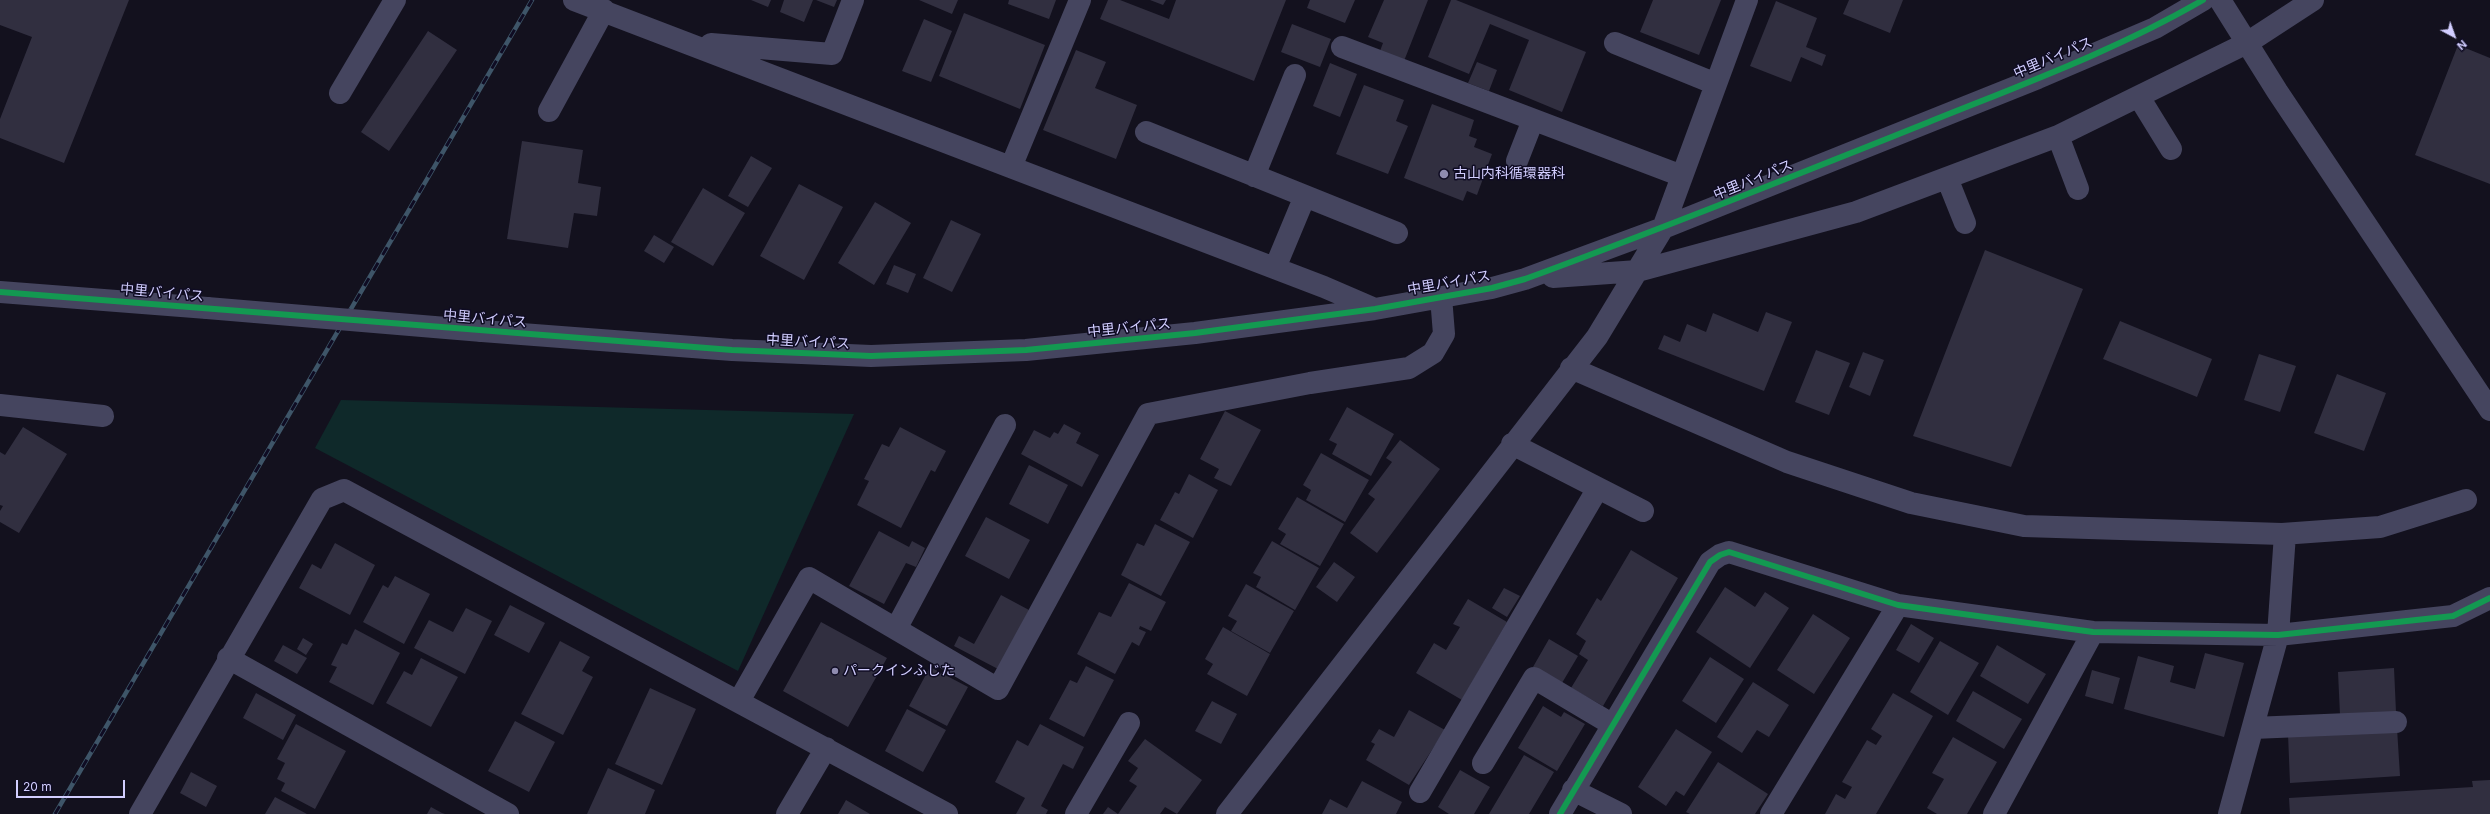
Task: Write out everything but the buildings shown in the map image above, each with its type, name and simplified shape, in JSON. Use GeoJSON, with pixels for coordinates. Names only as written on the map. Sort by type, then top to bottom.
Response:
{"type":"FeatureCollection","features":[{"type":"Feature","properties":{"kind":"street"},"geometry":{"type":"LineString","coordinates":[[340,93],[396,0]]}},
{"type":"Feature","properties":{"kind":"street"},"geometry":{"type":"LineString","coordinates":[[574,0],[604,10],[1275,268],[1375,309]]}},
{"type":"Feature","properties":{"kind":"street"},"geometry":{"type":"LineString","coordinates":[[685,42],[832,54],[853,0]]}},
{"type":"Feature","properties":{"kind":"street"},"geometry":{"type":"LineString","coordinates":[[1011,167],[1080,0]]}},
{"type":"Feature","properties":{"kind":"street"},"geometry":{"type":"LineString","coordinates":[[1227,814],[1512,444],[1597,337],[1663,228],[1747,0]]}},
{"type":"Feature","properties":{"kind":"street","name":"中里バイパス"},"geometry":{"type":"LineString","coordinates":[[0,292],[732,350],[871,356],[1026,350],[1195,333],[1375,309],[1492,288],[1525,279],[1663,228],[2038,78],[2155,28],[2203,0]]}},
{"type":"Feature","properties":{"kind":"street"},"geometry":{"type":"LineString","coordinates":[[2220,0],[2490,410]]}},
{"type":"Feature","properties":{"kind":"street","name":"中里バイパス"},"geometry":{"type":"LineString","coordinates":[[1525,279],[1638,271],[1856,212],[2058,136],[2247,43],[2313,0]]}},
{"type":"Feature","properties":{"kind":"street"},"geometry":{"type":"LineString","coordinates":[[549,111],[604,10]]}},
{"type":"Feature","properties":{"kind":"street"},"geometry":{"type":"LineString","coordinates":[[1615,43],[1716,84]]}},
{"type":"Feature","properties":{"kind":"street"},"geometry":{"type":"LineString","coordinates":[[1342,47],[1682,176]]}},
{"type":"Feature","properties":{"kind":"street"},"geometry":{"type":"LineString","coordinates":[[1254,176],[1295,75]]}},
{"type":"Feature","properties":{"kind":"street"},"geometry":{"type":"LineString","coordinates":[[2139,97],[2171,149]]}},
{"type":"Feature","properties":{"kind":"street"},"geometry":{"type":"LineString","coordinates":[[1517,161],[1533,120]]}},
{"type":"Feature","properties":{"kind":"street"},"geometry":{"type":"LineString","coordinates":[[1146,132],[1397,233]]}},
{"type":"Feature","properties":{"kind":"street"},"geometry":{"type":"LineString","coordinates":[[2058,136],[2078,189]]}},
{"type":"Feature","properties":{"kind":"street"},"geometry":{"type":"LineString","coordinates":[[1947,178],[1965,223]]}},
{"type":"Feature","properties":{"kind":"street"},"geometry":{"type":"LineString","coordinates":[[1275,268],[1305,196]]}},
{"type":"Feature","properties":{"kind":"street"},"geometry":{"type":"LineString","coordinates":[[739,701],[809,578],[998,689],[1148,414],[1310,383],[1409,368],[1433,353],[1444,334],[1441,297]]}},
{"type":"Feature","properties":{"kind":"street"},"geometry":{"type":"LineString","coordinates":[[1571,368],[1787,462],[1911,503],[2024,526],[2285,534],[2380,527],[2466,500]]}},
{"type":"Feature","properties":{"kind":"street"},"geometry":{"type":"LineString","coordinates":[[0,406],[103,416]]}},
{"type":"Feature","properties":{"kind":"street"},"geometry":{"type":"LineString","coordinates":[[896,629],[1005,424]]}},
{"type":"Feature","properties":{"kind":"street"},"geometry":{"type":"LineString","coordinates":[[1512,444],[1643,510]]}},
{"type":"Feature","properties":{"kind":"street"},"geometry":{"type":"LineString","coordinates":[[1420,792],[1598,488]]}},
{"type":"Feature","properties":{"kind":"street"},"geometry":{"type":"LineString","coordinates":[[140,814],[228,658],[322,499],[344,490],[947,814]]}},
{"type":"Feature","properties":{"kind":"street"},"geometry":{"type":"LineString","coordinates":[[2229,814],[2278,635],[2285,534]]}},
{"type":"Feature","properties":{"kind":"street"},"geometry":{"type":"LineString","coordinates":[[1560,814],[1710,562],[1720,555],[1729,552],[1898,605],[2093,632],[2278,635],[2453,616],[2490,598]]}},
{"type":"Feature","properties":{"kind":"street"},"geometry":{"type":"LineString","coordinates":[[1771,814],[1898,605]]}},
{"type":"Feature","properties":{"kind":"street"},"geometry":{"type":"LineString","coordinates":[[1994,814],[2093,632]]}},
{"type":"Feature","properties":{"kind":"street"},"geometry":{"type":"LineString","coordinates":[[228,658],[508,814]]}},
{"type":"Feature","properties":{"kind":"street"},"geometry":{"type":"LineString","coordinates":[[1483,763],[1534,678],[1613,725]]}},
{"type":"Feature","properties":{"kind":"street"},"geometry":{"type":"LineString","coordinates":[[2253,728],[2396,722]]}},
{"type":"Feature","properties":{"kind":"street"},"geometry":{"type":"LineString","coordinates":[[1076,814],[1129,723]]}},
{"type":"Feature","properties":{"kind":"street"},"geometry":{"type":"LineString","coordinates":[[788,814],[826,748]]}},
{"type":"Feature","properties":{"kind":"street"},"geometry":{"type":"LineString","coordinates":[[1573,790],[1622,814]]}},
{"type":"Feature","properties":{"kind":"green space"},"geometry":{"type":"Polygon","coordinates":[[[341,400],[854,414],[738,671],[315,448],[341,400]]]}},
{"type":"Feature","properties":{"kind":"railway"},"geometry":{"type":"LineString","coordinates":[[55,814],[532,0]]}},
{"type":"Feature","properties":{"kind":"cycle path"},"geometry":{"type":"LineString","coordinates":[[0,292],[732,350],[871,356],[1026,350],[1195,333],[1375,309],[1492,288],[1525,279],[1725,203],[2030,82],[2136,36],[2203,0]]}},
{"type":"Feature","properties":{"kind":"cycle path"},"geometry":{"type":"LineString","coordinates":[[1560,814],[1710,562],[1720,555],[1729,552],[1898,605],[2093,632],[2278,635],[2453,616],[2490,598]]}},
{"type":"Feature","properties":{"kind":"place","name":"古山内科循環器科"},"geometry":{"type":"Point","coordinates":[1444,174]}},
{"type":"Feature","properties":{"kind":"place","name":"パークインふじた"},"geometry":{"type":"Point","coordinates":[835,671]}}]}
